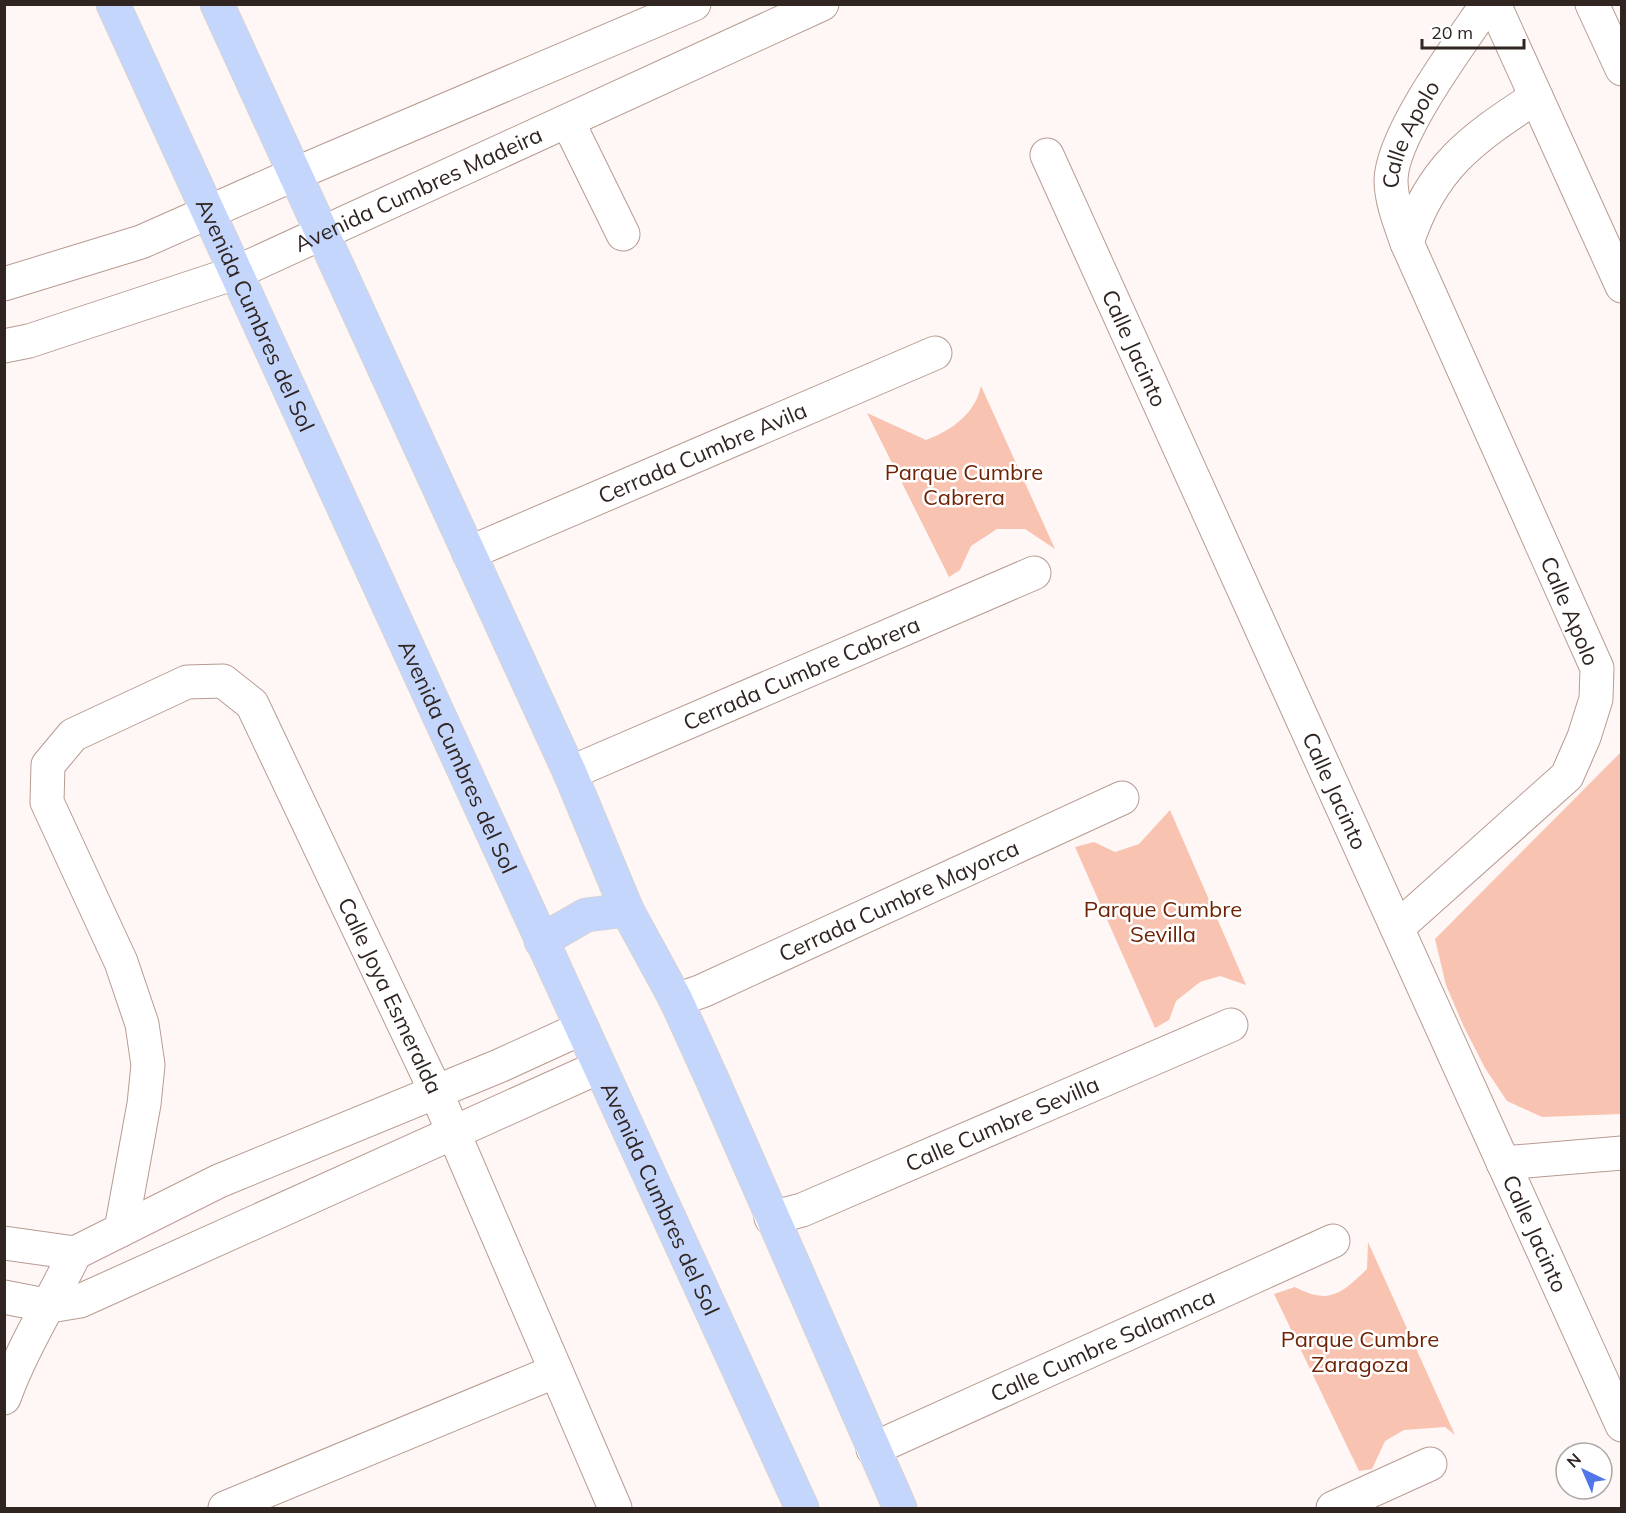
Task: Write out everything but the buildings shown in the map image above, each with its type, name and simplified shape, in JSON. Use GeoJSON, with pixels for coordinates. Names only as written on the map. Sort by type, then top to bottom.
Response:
{"type":"FeatureCollection","features":[{"type":"Feature","properties":{"kind":"main road","name":"Avenida Cumbres del Sol"},"geometry":{"type":"LineString","coordinates":[[113,4],[802,1509]]}},
{"type":"Feature","properties":{"kind":"main road"},"geometry":{"type":"LineString","coordinates":[[217,4],[570,773],[627,910],[676,1000],[900,1509]]}},
{"type":"Feature","properties":{"kind":"main road"},"geometry":{"type":"LineString","coordinates":[[542,941],[565,925],[586,915],[627,910]]}},
{"type":"Feature","properties":{"kind":"street"},"geometry":{"type":"LineString","coordinates":[[4,284],[46,274],[141,242],[694,4]]}},
{"type":"Feature","properties":{"kind":"street","name":"Calle Apolo"},"geometry":{"type":"LineString","coordinates":[[1397,928],[1567,776],[1584,737],[1596,699],[1597,668],[1407,243],[1391,179],[1400,148],[1427,92],[1487,4]]}},
{"type":"Feature","properties":{"kind":"street"},"geometry":{"type":"LineString","coordinates":[[1494,4],[1622,286]]}},
{"type":"Feature","properties":{"kind":"street"},"geometry":{"type":"LineString","coordinates":[[1592,4],[1622,69]]}},
{"type":"Feature","properties":{"kind":"street","name":"Avenida Cumbres Madeira"},"geometry":{"type":"LineString","coordinates":[[4,346],[29,341],[235,273],[568,122],[816,6]]}},
{"type":"Feature","properties":{"kind":"street","name":"Calle Apolo"},"geometry":{"type":"LineString","coordinates":[[1407,243],[1415,216],[1430,189],[1459,152],[1536,97]]}},
{"type":"Feature","properties":{"kind":"street"},"geometry":{"type":"LineString","coordinates":[[568,122],[623,234]]}},
{"type":"Feature","properties":{"kind":"street","name":"Calle Jacinto"},"geometry":{"type":"LineString","coordinates":[[1047,155],[1622,1425]]}},
{"type":"Feature","properties":{"kind":"street","name":"Cerrada Cumbre Avila"},"geometry":{"type":"LineString","coordinates":[[469,553],[935,353]]}},
{"type":"Feature","properties":{"kind":"street","name":"Cerrada Cumbre Cabrera"},"geometry":{"type":"LineString","coordinates":[[570,773],[1034,573]]}},
{"type":"Feature","properties":{"kind":"street","name":"Calle Joya Esmeralda"},"geometry":{"type":"LineString","coordinates":[[121,1230],[144,1104],[148,1065],[142,1024],[121,962],[47,802],[48,765],[73,735],[187,682],[223,681],[252,704],[436,1092],[615,1509]]}},
{"type":"Feature","properties":{"kind":"street","name":"Cerrada Cumbre Mayorca"},"geometry":{"type":"LineString","coordinates":[[676,1000],[702,991],[1122,798]]}},
{"type":"Feature","properties":{"kind":"street","name":"Calle Cumbre Sevilla"},"geometry":{"type":"LineString","coordinates":[[771,1218],[802,1210],[1231,1025]]}},
{"type":"Feature","properties":{"kind":"street"},"geometry":{"type":"LineString","coordinates":[[4,1243],[75,1253],[219,1181],[436,1092],[582,1028]]}},
{"type":"Feature","properties":{"kind":"street"},"geometry":{"type":"LineString","coordinates":[[4,1297],[50,1306],[80,1301],[599,1067]]}},
{"type":"Feature","properties":{"kind":"street"},"geometry":{"type":"LineString","coordinates":[[1503,1162],[1622,1153]]}},
{"type":"Feature","properties":{"kind":"street","name":"Calle Cumbre Salamnca"},"geometry":{"type":"LineString","coordinates":[[873,1449],[1333,1241]]}},
{"type":"Feature","properties":{"kind":"street"},"geometry":{"type":"LineString","coordinates":[[4,1398],[16,1365],[50,1306],[75,1253]]}},
{"type":"Feature","properties":{"kind":"street"},"geometry":{"type":"LineString","coordinates":[[225,1509],[556,1371]]}},
{"type":"Feature","properties":{"kind":"street"},"geometry":{"type":"LineString","coordinates":[[1333,1509],[1430,1464]]}},
{"type":"Feature","properties":{"kind":"green space","name":"Parque Cumbre Cabrera"},"geometry":{"type":"Polygon","coordinates":[[[981,386],[1055,549],[1025,529],[997,529],[971,546],[960,570],[949,577],[867,413],[926,440],[961,420],[974,405],[981,386]]]}},
{"type":"Feature","properties":{"kind":"green space"},"geometry":{"type":"Polygon","coordinates":[[[1621,752],[1621,1114],[1542,1117],[1507,1101],[1485,1068],[1446,985],[1435,939],[1621,752]]]}},
{"type":"Feature","properties":{"kind":"green space","name":"Parque Cumbre Sevilla"},"geometry":{"type":"Polygon","coordinates":[[[1170,810],[1246,985],[1220,976],[1200,982],[1176,1001],[1169,1020],[1155,1028],[1075,847],[1094,842],[1115,852],[1139,844],[1170,810]]]}},
{"type":"Feature","properties":{"kind":"green space","name":"Parque Cumbre Zaragoza"},"geometry":{"type":"Polygon","coordinates":[[[1368,1242],[1455,1435],[1445,1427],[1404,1430],[1385,1441],[1372,1469],[1359,1471],[1274,1294],[1295,1287],[1326,1296],[1342,1290],[1367,1269],[1368,1242]]]}}]}
